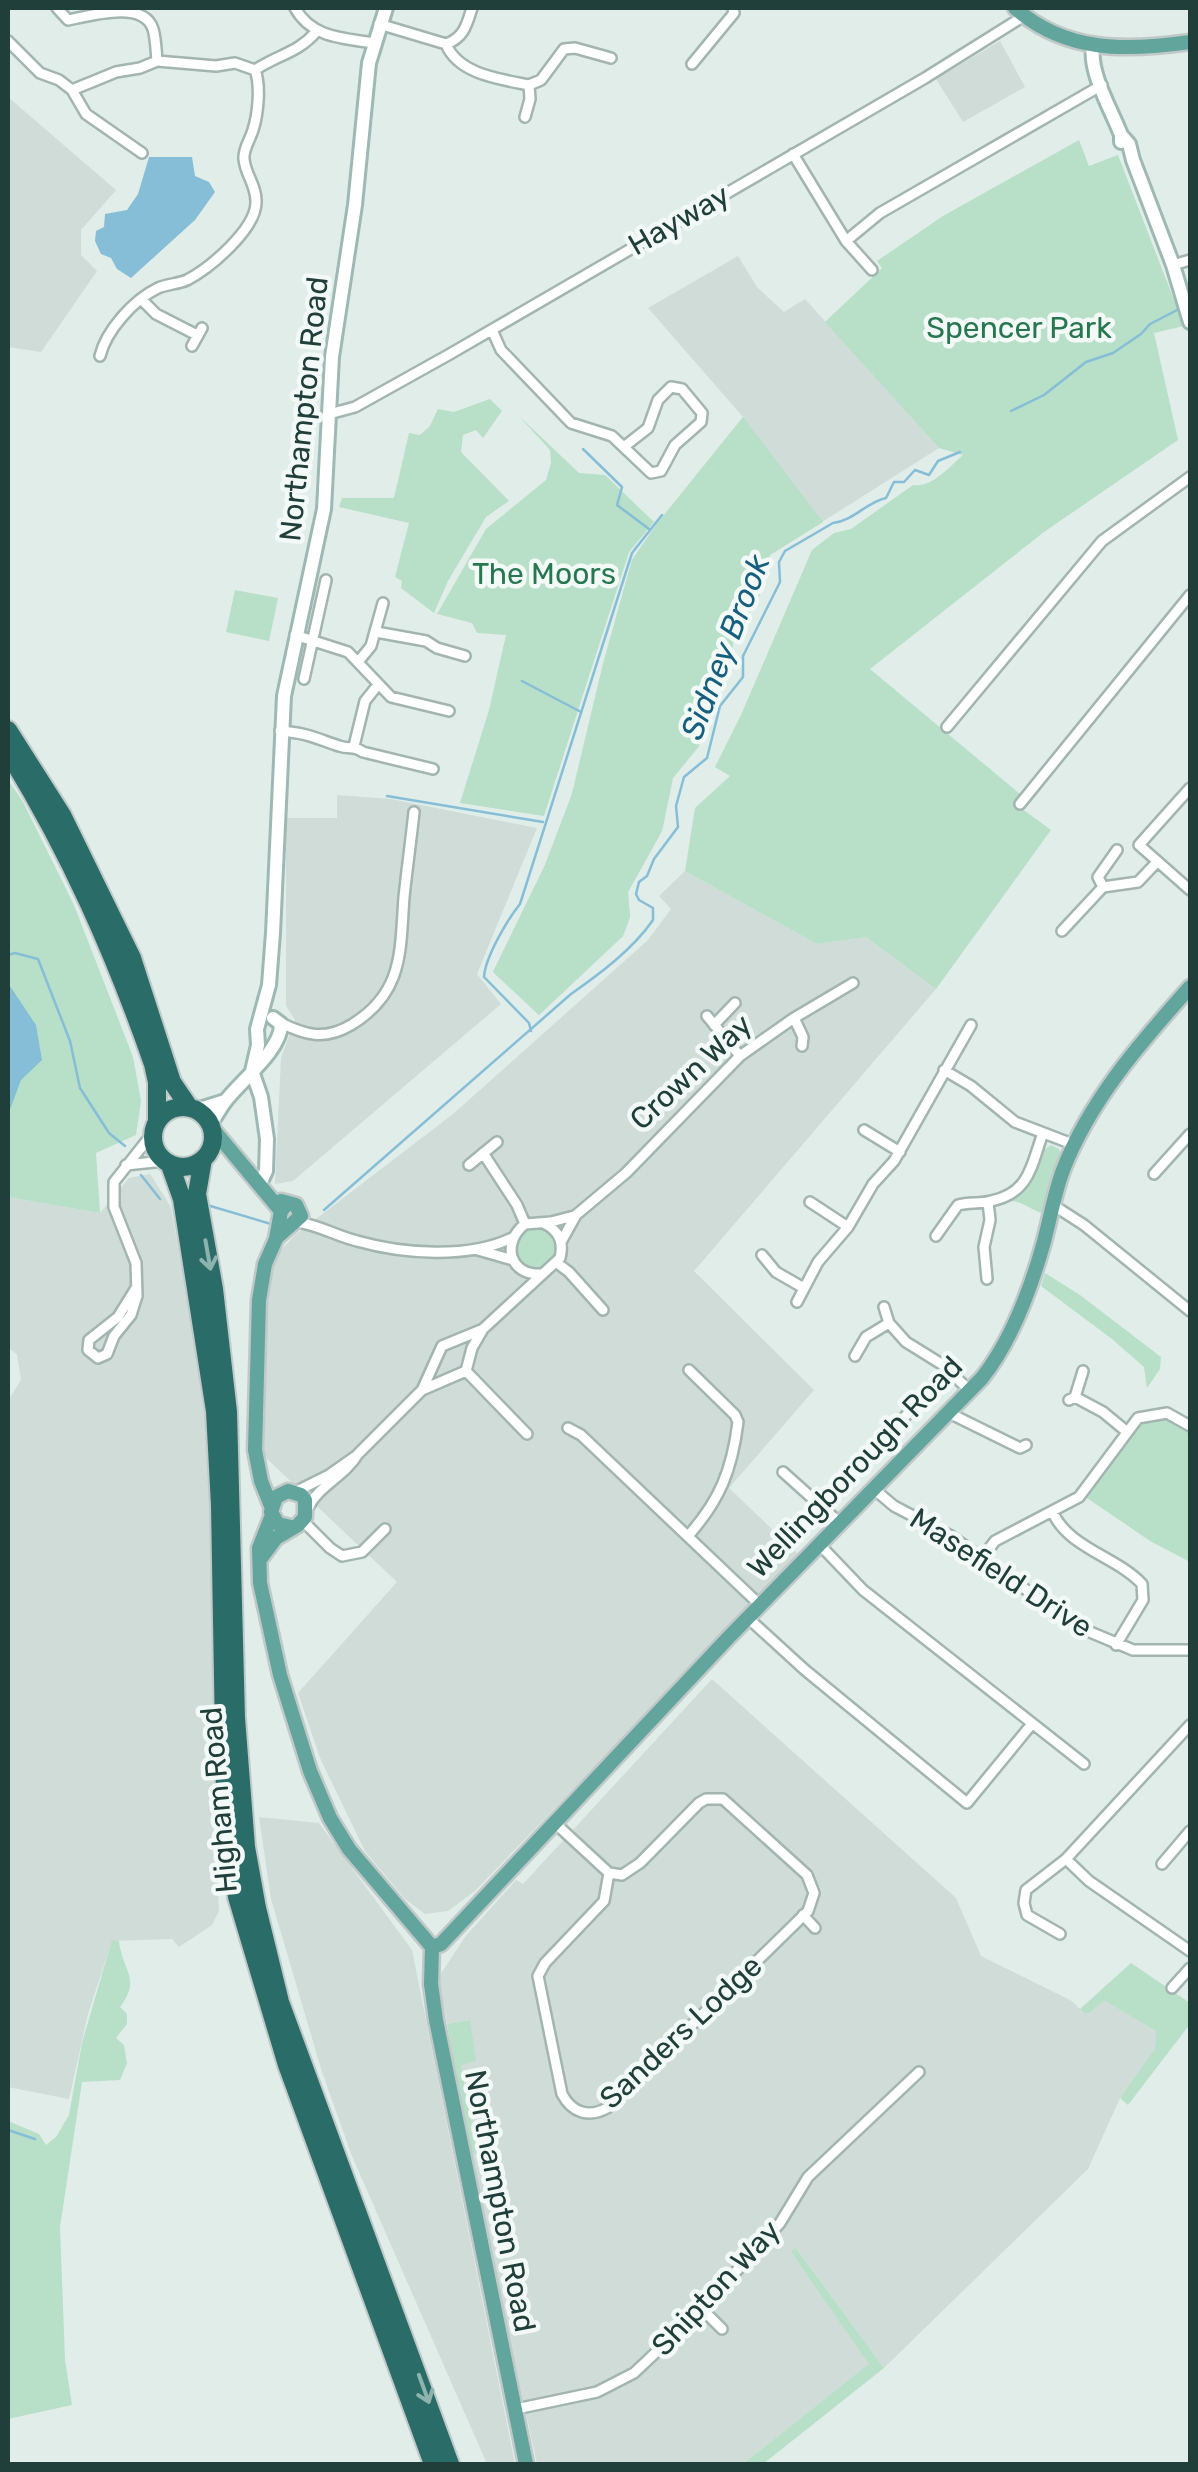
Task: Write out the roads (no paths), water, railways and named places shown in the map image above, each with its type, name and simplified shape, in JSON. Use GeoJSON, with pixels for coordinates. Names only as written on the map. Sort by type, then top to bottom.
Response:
{"type":"FeatureCollection","features":[{"type":"Feature","properties":{"kind":"highway"},"geometry":{"type":"LineString","coordinates":[[8,730],[62,815],[117,925],[158,1030],[172,1082],[211,1126],[212,1143],[205,1158],[187,1167],[167,1163],[154,1149],[157,1082],[106,938],[48,818],[8,752]]}},
{"type":"Feature","properties":{"kind":"highway"},"geometry":{"type":"LineString","coordinates":[[154,1127],[174,1108],[193,1108]]}},
{"type":"Feature","properties":{"kind":"highway","name":"Higham Road"},"geometry":{"type":"LineString","coordinates":[[205,1158],[197,1194],[214,1289],[228,1412],[238,1736],[246,1847],[257,1908],[285,2017],[450,2464]]}},
{"type":"Feature","properties":{"kind":"highway","name":"Higham Road"},"geometry":{"type":"LineString","coordinates":[[167,1163],[182,1200],[215,1411],[225,1793],[237,1897],[263,1990],[432,2464]]}},
{"type":"Feature","properties":{"kind":"main road","name":"Northampton Road"},"geometry":{"type":"LineString","coordinates":[[273,1028],[267,995],[274,929],[280,731],[295,636],[321,532],[332,357],[374,42],[386,8]]}},
{"type":"Feature","properties":{"kind":"main road"},"geometry":{"type":"LineString","coordinates":[[1020,12],[1049,32],[1099,47],[1157,47],[1190,42]]}},
{"type":"Feature","properties":{"kind":"main road"},"geometry":{"type":"LineString","coordinates":[[1099,47],[1093,65],[1122,134],[1130,144],[1188,311]]}},
{"type":"Feature","properties":{"kind":"main road","name":"Wellingborough Road"},"geometry":{"type":"LineString","coordinates":[[434,1937],[460,1921],[556,1824],[760,1605],[970,1391],[1004,1344],[1034,1272],[1075,1146],[1123,1067],[1189,992]]}},
{"type":"Feature","properties":{"kind":"main road"},"geometry":{"type":"LineString","coordinates":[[264,1189],[268,1156],[261,1098],[252,1072],[259,1036],[266,1041],[273,1028]]}},
{"type":"Feature","properties":{"kind":"main road"},"geometry":{"type":"LineString","coordinates":[[261,1098],[273,1028]]}},
{"type":"Feature","properties":{"kind":"main road"},"geometry":{"type":"LineString","coordinates":[[265,1057],[225,1101],[211,1126],[290,1214],[261,1280],[255,1450],[261,1481],[278,1524],[300,1519]]}},
{"type":"Feature","properties":{"kind":"main road"},"geometry":{"type":"LineString","coordinates":[[193,1108],[225,1101]]}},
{"type":"Feature","properties":{"kind":"main road"},"geometry":{"type":"LineString","coordinates":[[205,1158],[240,1159]]}},
{"type":"Feature","properties":{"kind":"main road"},"geometry":{"type":"LineString","coordinates":[[260,1472],[306,1500],[300,1519],[276,1538],[260,1558]]}},
{"type":"Feature","properties":{"kind":"main road"},"geometry":{"type":"LineString","coordinates":[[292,1491],[276,1497],[261,1541],[260,1583],[267,1625],[294,1722],[316,1789],[349,1849],[370,1876],[434,1937]]}},
{"type":"Feature","properties":{"kind":"main road","name":"Northampton Road"},"geometry":{"type":"LineString","coordinates":[[434,1937],[432,1996],[526,2464]]}},
{"type":"Feature","properties":{"kind":"street"},"geometry":{"type":"LineString","coordinates":[[57,8],[68,25],[117,11],[145,14],[153,26],[158,61]]}},
{"type":"Feature","properties":{"kind":"street"},"geometry":{"type":"LineString","coordinates":[[295,8],[305,24],[316,32],[374,42]]}},
{"type":"Feature","properties":{"kind":"street"},"geometry":{"type":"LineString","coordinates":[[380,24],[446,44],[465,30],[472,8]]}},
{"type":"Feature","properties":{"kind":"street"},"geometry":{"type":"LineString","coordinates":[[692,64],[734,13],[733,8]]}},
{"type":"Feature","properties":{"kind":"street","name":"Hayway"},"geometry":{"type":"LineString","coordinates":[[329,414],[355,406],[492,330],[925,78],[1020,12]]}},
{"type":"Feature","properties":{"kind":"street"},"geometry":{"type":"LineString","coordinates":[[255,70],[275,56],[304,46],[316,32]]}},
{"type":"Feature","properties":{"kind":"street"},"geometry":{"type":"LineString","coordinates":[[8,41],[40,74],[72,90],[86,114],[142,153]]}},
{"type":"Feature","properties":{"kind":"street"},"geometry":{"type":"LineString","coordinates":[[446,44],[460,66],[529,86],[540,80],[564,49],[575,48],[611,58]]}},
{"type":"Feature","properties":{"kind":"street"},"geometry":{"type":"LineString","coordinates":[[72,90],[158,61],[216,66],[235,63],[255,70],[258,77],[257,111],[244,160],[256,190],[257,206],[252,221],[244,233],[199,272],[183,282],[158,288],[142,300],[104,338],[100,356]]}},
{"type":"Feature","properties":{"kind":"street"},"geometry":{"type":"LineString","coordinates":[[846,241],[880,214],[1102,85]]}},
{"type":"Feature","properties":{"kind":"street"},"geometry":{"type":"LineString","coordinates":[[525,116],[529,86]]}},
{"type":"Feature","properties":{"kind":"street"},"geometry":{"type":"LineString","coordinates":[[793,154],[846,241],[872,270]]}},
{"type":"Feature","properties":{"kind":"street"},"geometry":{"type":"LineString","coordinates":[[1174,266],[1190,260]]}},
{"type":"Feature","properties":{"kind":"street"},"geometry":{"type":"LineString","coordinates":[[142,300],[156,314],[199,331],[192,346]]}},
{"type":"Feature","properties":{"kind":"street"},"geometry":{"type":"LineString","coordinates":[[492,330],[501,350],[571,423],[606,433],[625,446],[649,472],[658,472],[675,445],[701,422],[702,413],[679,388],[672,387],[656,406],[648,428],[625,446]]}},
{"type":"Feature","properties":{"kind":"street"},"geometry":{"type":"LineString","coordinates":[[948,728],[1102,541],[1190,477]]}},
{"type":"Feature","properties":{"kind":"street"},"geometry":{"type":"LineString","coordinates":[[304,679],[326,580]]}},
{"type":"Feature","properties":{"kind":"street"},"geometry":{"type":"LineString","coordinates":[[1020,804],[1190,595]]}},
{"type":"Feature","properties":{"kind":"street"},"geometry":{"type":"LineString","coordinates":[[358,662],[368,653],[382,603]]}},
{"type":"Feature","properties":{"kind":"street"},"geometry":{"type":"LineString","coordinates":[[376,632],[426,641],[465,656]]}},
{"type":"Feature","properties":{"kind":"street"},"geometry":{"type":"LineString","coordinates":[[295,636],[339,647],[378,686],[400,700],[448,711]]}},
{"type":"Feature","properties":{"kind":"street"},"geometry":{"type":"LineString","coordinates":[[354,746],[365,701],[378,686]]}},
{"type":"Feature","properties":{"kind":"street"},"geometry":{"type":"LineString","coordinates":[[280,731],[310,734],[340,746],[354,746],[363,752],[433,769]]}},
{"type":"Feature","properties":{"kind":"street"},"geometry":{"type":"LineString","coordinates":[[1190,788],[1139,845],[1190,887]]}},
{"type":"Feature","properties":{"kind":"street"},"geometry":{"type":"LineString","coordinates":[[273,1028],[318,1036],[340,1031],[370,1011],[392,982],[403,933],[414,812]]}},
{"type":"Feature","properties":{"kind":"street"},"geometry":{"type":"LineString","coordinates":[[1103,886],[1098,877],[1117,850]]}},
{"type":"Feature","properties":{"kind":"street"},"geometry":{"type":"LineString","coordinates":[[1062,930],[1103,886],[1131,885],[1157,862]]}},
{"type":"Feature","properties":{"kind":"street"},"geometry":{"type":"LineString","coordinates":[[1073,918],[1084,928]]}},
{"type":"Feature","properties":{"kind":"street","name":"Crown Way"},"geometry":{"type":"LineString","coordinates":[[561,1242],[576,1215],[626,1173],[740,1056],[853,983]]}},
{"type":"Feature","properties":{"kind":"street"},"geometry":{"type":"LineString","coordinates":[[735,1003],[711,1020],[740,1056]]}},
{"type":"Feature","properties":{"kind":"street"},"geometry":{"type":"LineString","coordinates":[[794,1018],[804,1037],[802,1046]]}},
{"type":"Feature","properties":{"kind":"street"},"geometry":{"type":"LineString","coordinates":[[796,1302],[818,1262],[848,1227],[873,1184],[900,1152],[971,1024]]}},
{"type":"Feature","properties":{"kind":"street"},"geometry":{"type":"LineString","coordinates":[[944,1070],[971,1086],[1015,1122],[1075,1146]]}},
{"type":"Feature","properties":{"kind":"street"},"geometry":{"type":"LineString","coordinates":[[136,1288],[118,1317],[88,1343],[92,1355],[105,1356],[136,1305],[136,1288],[136,1263],[112,1192],[114,1182],[154,1127]]}},
{"type":"Feature","properties":{"kind":"street"},"geometry":{"type":"LineString","coordinates":[[864,1130],[900,1152]]}},
{"type":"Feature","properties":{"kind":"street"},"geometry":{"type":"LineString","coordinates":[[951,1235],[938,1233],[958,1205],[1012,1195],[1025,1181],[1043,1132]]}},
{"type":"Feature","properties":{"kind":"street"},"geometry":{"type":"LineString","coordinates":[[1154,1174],[1161,1160],[1190,1134]]}},
{"type":"Feature","properties":{"kind":"street"},"geometry":{"type":"LineString","coordinates":[[469,1165],[497,1142]]}},
{"type":"Feature","properties":{"kind":"street"},"geometry":{"type":"LineString","coordinates":[[484,1153],[518,1205],[525,1224]]}},
{"type":"Feature","properties":{"kind":"street"},"geometry":{"type":"LineString","coordinates":[[126,1165],[167,1163]]}},
{"type":"Feature","properties":{"kind":"street"},"geometry":{"type":"LineString","coordinates":[[810,1202],[848,1227]]}},
{"type":"Feature","properties":{"kind":"street"},"geometry":{"type":"LineString","coordinates":[[988,1202],[990,1220],[984,1248],[987,1274],[1000,1269]]}},
{"type":"Feature","properties":{"kind":"street"},"geometry":{"type":"LineString","coordinates":[[1053,1204],[1190,1311]]}},
{"type":"Feature","properties":{"kind":"street"},"geometry":{"type":"LineString","coordinates":[[290,1214],[358,1242],[399,1249],[475,1249],[512,1238],[525,1224],[543,1223],[555,1230],[561,1242],[557,1263],[484,1329],[466,1370]]}},
{"type":"Feature","properties":{"kind":"street","name":"Crown Way"},"geometry":{"type":"LineString","coordinates":[[543,1223],[576,1215]]}},
{"type":"Feature","properties":{"kind":"street"},"geometry":{"type":"LineString","coordinates":[[512,1238],[510,1248],[520,1287],[515,1298]]}},
{"type":"Feature","properties":{"kind":"street"},"geometry":{"type":"LineString","coordinates":[[475,1249],[515,1263],[528,1273],[542,1274]]}},
{"type":"Feature","properties":{"kind":"street"},"geometry":{"type":"LineString","coordinates":[[778,1253],[764,1259],[802,1288]]}},
{"type":"Feature","properties":{"kind":"street"},"geometry":{"type":"LineString","coordinates":[[557,1263],[603,1310]]}},
{"type":"Feature","properties":{"kind":"street"},"geometry":{"type":"LineString","coordinates":[[884,1307],[889,1324],[906,1342],[948,1369],[970,1391]]}},
{"type":"Feature","properties":{"kind":"street"},"geometry":{"type":"LineString","coordinates":[[854,1357],[866,1337],[889,1324]]}},
{"type":"Feature","properties":{"kind":"street"},"geometry":{"type":"LineString","coordinates":[[422,1390],[442,1346],[484,1329]]}},
{"type":"Feature","properties":{"kind":"street"},"geometry":{"type":"LineString","coordinates":[[98,1334],[106,1336],[110,1344]]}},
{"type":"Feature","properties":{"kind":"street"},"geometry":{"type":"LineString","coordinates":[[453,1342],[463,1344],[470,1355]]}},
{"type":"Feature","properties":{"kind":"street"},"geometry":{"type":"LineString","coordinates":[[436,1360],[440,1370],[450,1376]]}},
{"type":"Feature","properties":{"kind":"street"},"geometry":{"type":"LineString","coordinates":[[884,1447],[899,1418],[948,1369]]}},
{"type":"Feature","properties":{"kind":"street"},"geometry":{"type":"LineString","coordinates":[[292,1491],[329,1475],[358,1454],[422,1390],[466,1370]]}},
{"type":"Feature","properties":{"kind":"street"},"geometry":{"type":"LineString","coordinates":[[466,1370],[527,1434]]}},
{"type":"Feature","properties":{"kind":"street"},"geometry":{"type":"LineString","coordinates":[[688,1536],[729,1475],[738,1422],[689,1370]]}},
{"type":"Feature","properties":{"kind":"street"},"geometry":{"type":"LineString","coordinates":[[1083,1371],[1072,1399],[1102,1412],[1126,1431]]}},
{"type":"Feature","properties":{"kind":"street"},"geometry":{"type":"LineString","coordinates":[[949,1412],[1020,1448],[1026,1445]]}},
{"type":"Feature","properties":{"kind":"street"},"geometry":{"type":"LineString","coordinates":[[982,1558],[995,1540],[1079,1497],[1138,1418],[1159,1412],[1190,1426]]}},
{"type":"Feature","properties":{"kind":"street"},"geometry":{"type":"LineString","coordinates":[[568,1428],[582,1435],[760,1605]]}},
{"type":"Feature","properties":{"kind":"street"},"geometry":{"type":"LineString","coordinates":[[358,1454],[351,1466],[314,1497],[300,1519],[342,1556],[362,1552],[385,1529]]}},
{"type":"Feature","properties":{"kind":"street"},"geometry":{"type":"LineString","coordinates":[[798,1470],[786,1476],[841,1524]]}},
{"type":"Feature","properties":{"kind":"street","name":"Masefield Drive"},"geometry":{"type":"LineString","coordinates":[[875,1490],[894,1506],[946,1533],[1078,1626],[1116,1645],[1142,1651],[1190,1650]]}},
{"type":"Feature","properties":{"kind":"street"},"geometry":{"type":"LineString","coordinates":[[1053,1513],[1059,1525],[1076,1539],[1142,1584],[1144,1600],[1116,1645]]}},
{"type":"Feature","properties":{"kind":"street"},"geometry":{"type":"LineString","coordinates":[[820,1546],[863,1590],[1084,1764]]}},
{"type":"Feature","properties":{"kind":"street"},"geometry":{"type":"LineString","coordinates":[[748,1618],[805,1670],[967,1802],[1032,1724]]}},
{"type":"Feature","properties":{"kind":"street"},"geometry":{"type":"LineString","coordinates":[[1060,1934],[1027,1916],[1025,1894],[1031,1884],[1066,1859],[1190,1725]]}},
{"type":"Feature","properties":{"kind":"street"},"geometry":{"type":"LineString","coordinates":[[556,1824],[608,1873],[628,1874],[699,1803],[723,1799],[807,1875],[814,1900],[803,1915],[815,1928]]}},
{"type":"Feature","properties":{"kind":"street"},"geometry":{"type":"LineString","coordinates":[[1162,1864],[1190,1831]]}},
{"type":"Feature","properties":{"kind":"street"},"geometry":{"type":"LineString","coordinates":[[1176,1847],[1186,1856]]}},
{"type":"Feature","properties":{"kind":"street"},"geometry":{"type":"LineString","coordinates":[[1066,1859],[1089,1881],[1190,1952]]}},
{"type":"Feature","properties":{"kind":"street","name":"Sanders Lodge"},"geometry":{"type":"LineString","coordinates":[[608,1873],[604,1901],[538,1976],[562,2094],[572,2108],[588,2114],[608,2108],[803,1915]]}},
{"type":"Feature","properties":{"kind":"street"},"geometry":{"type":"LineString","coordinates":[[1046,1928],[1052,1916]]}},
{"type":"Feature","properties":{"kind":"street"},"geometry":{"type":"LineString","coordinates":[[1172,1988],[1190,1968]]}},
{"type":"Feature","properties":{"kind":"street","name":"Shipton Way"},"geometry":{"type":"LineString","coordinates":[[516,2410],[597,2392],[624,2380],[702,2309],[780,2224],[808,2177],[919,2072]]}},
{"type":"Feature","properties":{"kind":"street"},"geometry":{"type":"LineString","coordinates":[[869,2099],[880,2108]]}},
{"type":"Feature","properties":{"kind":"street"},"geometry":{"type":"LineString","coordinates":[[702,2309],[722,2329]]}},
{"type":"Feature","properties":{"kind":"water"},"geometry":{"type":"Polygon","coordinates":[[[149,157],[192,157],[195,176],[209,182],[215,192],[195,220],[131,278],[117,269],[111,258],[101,254],[95,241],[96,231],[104,227],[105,214],[127,210],[138,194],[149,157]]]}},
{"type":"Feature","properties":{"kind":"water"},"geometry":{"type":"Polygon","coordinates":[[[8,983],[36,1025],[42,1060],[21,1080],[8,1115],[8,983]]]}},
{"type":"Feature","properties":{"kind":"waterway","name":"Sidney Brook"},"geometry":{"type":"LineString","coordinates":[[1011,411],[1044,395],[1086,362],[1113,353],[1150,324],[1181,308]]}},
{"type":"Feature","properties":{"kind":"waterway"},"geometry":{"type":"LineString","coordinates":[[583,449],[622,487],[617,505],[649,529]]}},
{"type":"Feature","properties":{"kind":"waterway","name":"Sidney Brook"},"geometry":{"type":"LineString","coordinates":[[324,1210],[571,994],[616,960],[653,920],[653,908],[636,894],[639,882],[647,876],[654,859],[678,827],[676,806],[684,777],[707,758],[720,706],[743,677],[743,656],[780,582],[779,562],[785,551],[886,498],[894,482],[904,482],[915,470],[929,475],[938,461],[960,452]]}},
{"type":"Feature","properties":{"kind":"waterway"},"geometry":{"type":"LineString","coordinates":[[531,1031],[529,1023],[484,977],[485,969],[520,904],[632,553],[662,515]]}},
{"type":"Feature","properties":{"kind":"waterway"},"geometry":{"type":"LineString","coordinates":[[522,681],[581,712]]}},
{"type":"Feature","properties":{"kind":"waterway"},"geometry":{"type":"LineString","coordinates":[[387,796],[543,822]]}},
{"type":"Feature","properties":{"kind":"waterway"},"geometry":{"type":"LineString","coordinates":[[8,955],[38,959],[70,1041],[80,1088],[109,1133],[125,1146]]}},
{"type":"Feature","properties":{"kind":"waterway"},"geometry":{"type":"LineString","coordinates":[[141,1175],[160,1199]]}},
{"type":"Feature","properties":{"kind":"waterway"},"geometry":{"type":"LineString","coordinates":[[207,1205],[271,1224]]}},
{"type":"Feature","properties":{"kind":"waterway"},"geometry":{"type":"LineString","coordinates":[[8,2130],[35,2139]]}},
{"type":"Feature","properties":{"kind":"park label","name":"Spencer Park"},"geometry":{"type":"Point","coordinates":[1019,328]}},
{"type":"Feature","properties":{"kind":"park label","name":"The Moors"},"geometry":{"type":"Point","coordinates":[544,574]}}]}
